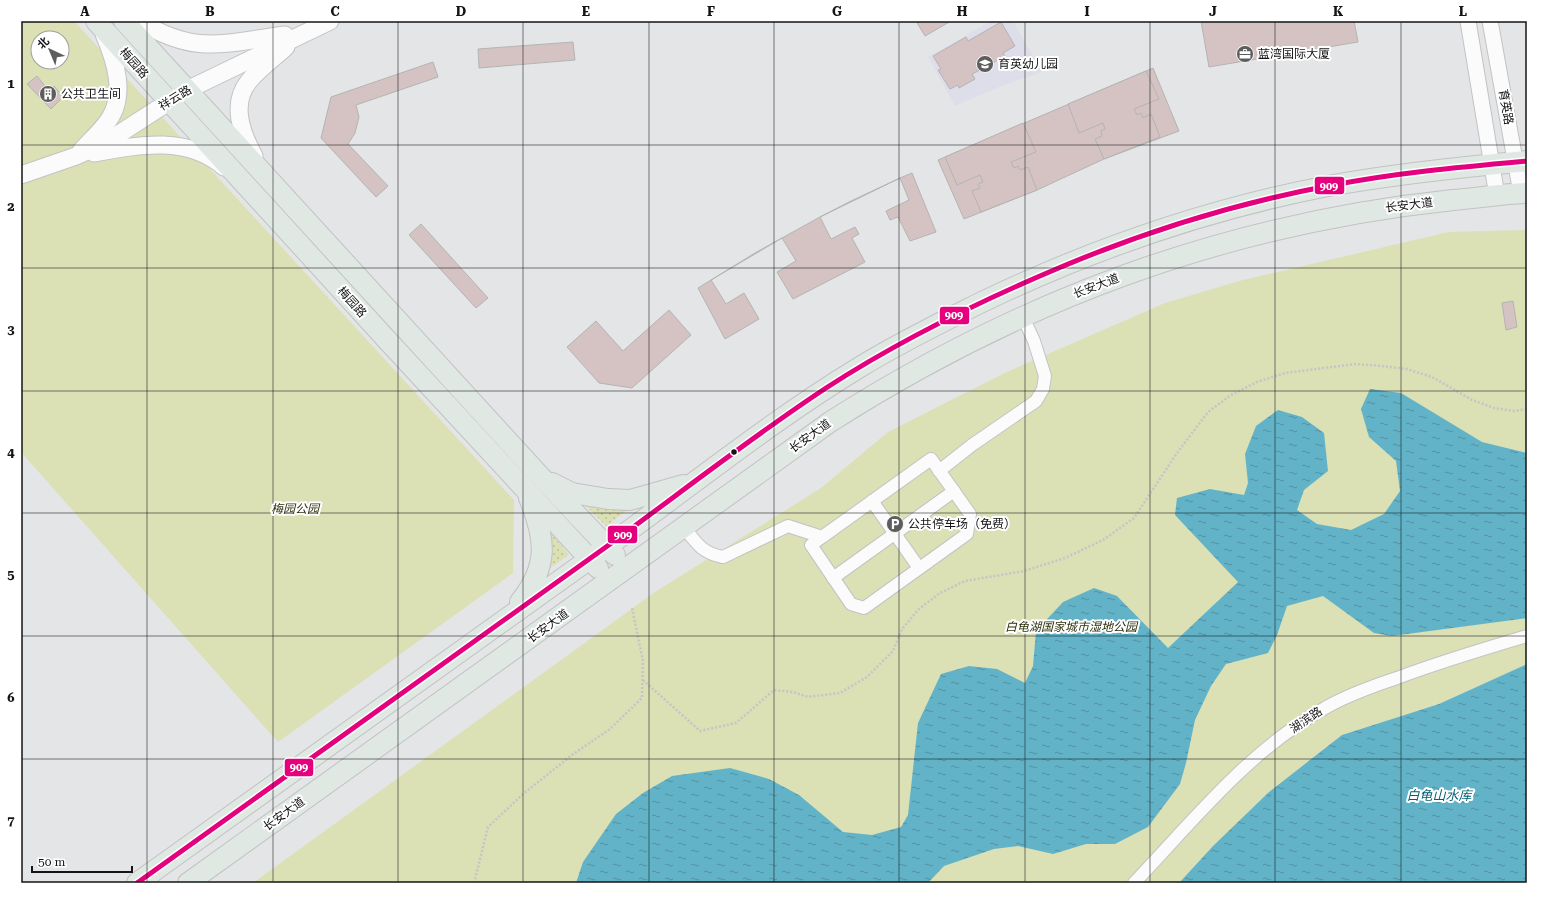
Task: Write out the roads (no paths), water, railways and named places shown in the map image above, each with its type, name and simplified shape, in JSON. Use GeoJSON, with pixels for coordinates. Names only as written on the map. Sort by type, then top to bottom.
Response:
{"type":"FeatureCollection","features":[{"type":"Feature","properties":{"kind":"main road","name":"梅园路"},"geometry":{"type":"LineString","coordinates":[[124,21],[265,176],[532,482],[590,559],[610,581]]}},
{"type":"Feature","properties":{"kind":"main road"},"geometry":{"type":"LineString","coordinates":[[139,21],[165,36],[186,43],[216,45],[301,33]]}},
{"type":"Feature","properties":{"kind":"main road","name":"祥云路"},"geometry":{"type":"LineString","coordinates":[[21,175],[76,156],[105,143],[187,90],[301,33],[330,21]]}},
{"type":"Feature","properties":{"kind":"main road","name":"梅园路"},"geometry":{"type":"LineString","coordinates":[[99,24],[248,188],[532,482],[607,547],[627,569]]}},
{"type":"Feature","properties":{"kind":"main road"},"geometry":{"type":"LineString","coordinates":[[76,156],[109,120],[116,105],[117,76],[114,58],[99,24]]}},
{"type":"Feature","properties":{"kind":"main road"},"geometry":{"type":"LineString","coordinates":[[265,176],[244,139],[240,123],[239,108],[248,81],[301,33]]}},
{"type":"Feature","properties":{"kind":"main road"},"geometry":{"type":"LineString","coordinates":[[76,156],[153,144],[182,146],[198,151],[222,165],[248,188]]}},
{"type":"Feature","properties":{"kind":"main road"},"geometry":{"type":"LineString","coordinates":[[137,883],[607,547],[693,482],[801,405],[861,366],[916,336],[984,302],[1121,244],[1198,219],[1276,198],[1329,186],[1394,176],[1492,164],[1522,162]]}},
{"type":"Feature","properties":{"kind":"main road","name":"长安大道"},"geometry":{"type":"LineString","coordinates":[[188,883],[830,422],[878,391],[963,346],[1023,317],[1087,289],[1143,268],[1221,243],[1274,229],[1401,206],[1524,193]]}},
{"type":"Feature","properties":{"kind":"main road"},"geometry":{"type":"LineString","coordinates":[[510,616],[536,579],[542,556],[543,542],[539,527],[532,482],[572,493],[608,499],[630,500],[693,482]]}},
{"type":"Feature","properties":{"kind":"street"},"geometry":{"type":"LineString","coordinates":[[1468,21],[1497,196]]}},
{"type":"Feature","properties":{"kind":"street","name":"育英路"},"geometry":{"type":"LineString","coordinates":[[1490,21],[1522,162],[1524,193]]}},
{"type":"Feature","properties":{"kind":"street"},"geometry":{"type":"LineString","coordinates":[[939,471],[972,445],[1036,401],[1043,389],[1045,376],[1034,341],[1023,317]]}},
{"type":"Feature","properties":{"kind":"street"},"geometry":{"type":"LineString","coordinates":[[931,459],[939,471],[970,514],[967,534],[864,608],[851,604],[811,545],[931,459]]}},
{"type":"Feature","properties":{"kind":"street"},"geometry":{"type":"LineString","coordinates":[[834,578],[894,533],[954,491]]}},
{"type":"Feature","properties":{"kind":"street"},"geometry":{"type":"LineString","coordinates":[[872,501],[919,568]]}},
{"type":"Feature","properties":{"kind":"street"},"geometry":{"type":"LineString","coordinates":[[684,527],[700,548],[715,556],[723,557],[788,526],[822,537]]}},
{"type":"Feature","properties":{"kind":"street","name":"湖滨路"},"geometry":{"type":"LineString","coordinates":[[1134,883],[1211,800],[1266,748],[1325,708],[1375,686],[1441,662],[1527,636]]}},
{"type":"Feature","properties":{"kind":"water"},"geometry":{"type":"Polygon","coordinates":[[[1370,389],[1401,393],[1482,442],[1527,453],[1527,618],[1392,636],[1374,633],[1323,596],[1287,606],[1277,635],[1268,653],[1226,664],[1211,686],[1195,720],[1180,784],[1148,827],[1115,844],[1086,844],[1053,854],[1018,846],[994,849],[944,866],[928,883],[576,883],[583,862],[616,814],[643,793],[672,776],[730,768],[769,779],[799,795],[843,832],[872,835],[901,827],[908,815],[918,723],[941,674],[969,666],[997,669],[1025,683],[1033,666],[1036,631],[1063,602],[1094,588],[1117,596],[1168,648],[1238,582],[1175,515],[1177,498],[1210,489],[1244,495],[1248,483],[1245,454],[1256,426],[1278,410],[1302,417],[1324,433],[1328,471],[1304,490],[1297,510],[1317,524],[1351,530],[1384,514],[1400,491],[1396,461],[1369,437],[1361,409],[1370,389]]]}},
{"type":"Feature","properties":{"kind":"water","name":"白龟山水库"},"geometry":{"type":"Polygon","coordinates":[[[1527,664],[1527,883],[1179,883],[1213,846],[1269,792],[1342,735],[1439,704],[1527,664]]]}},
{"type":"Feature","properties":{"kind":"place","name":"蓝湾国际大厦"},"geometry":{"type":"Point","coordinates":[1245,54]}},
{"type":"Feature","properties":{"kind":"place","name":"育英幼儿园"},"geometry":{"type":"Point","coordinates":[985,64]}},
{"type":"Feature","properties":{"kind":"place","name":"公共卫生间"},"geometry":{"type":"Point","coordinates":[48,94]}},
{"type":"Feature","properties":{"kind":"place","name":"公共停车场（免费）"},"geometry":{"type":"Point","coordinates":[895,524]}},
{"type":"Feature","properties":{"kind":"park label","name":"梅园公园"},"geometry":{"type":"Point","coordinates":[295,509]}},
{"type":"Feature","properties":{"kind":"park label","name":"白龟湖国家城市湿地公园"},"geometry":{"type":"Point","coordinates":[1071,627]}}]}
